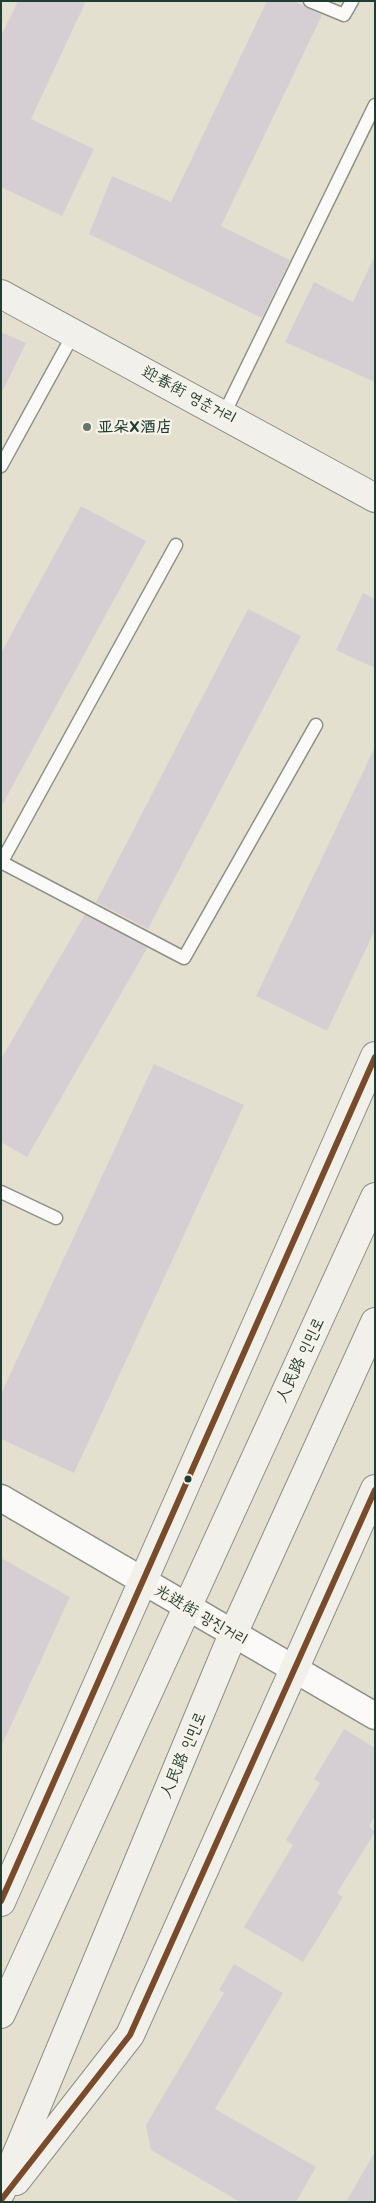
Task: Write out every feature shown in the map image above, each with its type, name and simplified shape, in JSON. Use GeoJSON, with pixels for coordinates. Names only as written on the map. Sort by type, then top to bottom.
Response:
{"type":"FeatureCollection","features":[{"type":"Feature","properties":{"kind":"street","name":"迎春街 영춘거리"},"geometry":{"type":"LineString","coordinates":[[1,294],[375,498]]}},
{"type":"Feature","properties":{"kind":"street"},"geometry":{"type":"LineString","coordinates":[[1,1902],[375,1056]]}},
{"type":"Feature","properties":{"kind":"street","name":"人民路 인민로"},"geometry":{"type":"LineString","coordinates":[[1,2014],[375,1197]]}},
{"type":"Feature","properties":{"kind":"street","name":"人民路 인민로"},"geometry":{"type":"LineString","coordinates":[[1,2192],[233,1634],[375,1322]]}},
{"type":"Feature","properties":{"kind":"street"},"geometry":{"type":"LineString","coordinates":[[1,2200],[130,2035],[375,1489]]}},
{"type":"Feature","properties":{"kind":"street","name":"光进街 광진거리"},"geometry":{"type":"LineString","coordinates":[[1,1498],[375,1716]]}},
{"type":"Feature","properties":{"kind":"lane"},"geometry":{"type":"LineString","coordinates":[[310,1],[344,15],[352,1]]}},
{"type":"Feature","properties":{"kind":"lane"},"geometry":{"type":"LineString","coordinates":[[224,414],[375,105]]}},
{"type":"Feature","properties":{"kind":"lane"},"geometry":{"type":"LineString","coordinates":[[1,466],[74,333]]}},
{"type":"Feature","properties":{"kind":"lane"},"geometry":{"type":"LineString","coordinates":[[176,545],[1,862],[184,958],[316,725]]}},
{"type":"Feature","properties":{"kind":"lane"},"geometry":{"type":"LineString","coordinates":[[1,1192],[56,1218]]}},
{"type":"Feature","properties":{"kind":"building"},"geometry":{"type":"Polygon","coordinates":[[[18,1],[86,1],[31,119],[94,149],[62,216],[1,187],[1,36],[18,1]]]}},
{"type":"Feature","properties":{"kind":"building"},"geometry":{"type":"Polygon","coordinates":[[[267,1],[294,1],[322,15],[221,226],[290,260],[262,318],[89,234],[112,176],[171,202],[267,1]]]}},
{"type":"Feature","properties":{"kind":"building"},"geometry":{"type":"Polygon","coordinates":[[[375,255],[375,382],[285,342],[314,282],[353,302],[375,255]]]}},
{"type":"Feature","properties":{"kind":"building"},"geometry":{"type":"Polygon","coordinates":[[[1,332],[26,343],[1,394],[1,332]]]}},
{"type":"Feature","properties":{"kind":"building"},"geometry":{"type":"Polygon","coordinates":[[[81,506],[146,541],[1,807],[1,653],[81,506]]]}},
{"type":"Feature","properties":{"kind":"building"},"geometry":{"type":"Polygon","coordinates":[[[363,593],[375,599],[375,668],[336,650],[363,593]]]}},
{"type":"Feature","properties":{"kind":"building"},"geometry":{"type":"Polygon","coordinates":[[[248,609],[301,636],[148,929],[96,902],[248,609]]]}},
{"type":"Feature","properties":{"kind":"building"},"geometry":{"type":"Polygon","coordinates":[[[375,747],[375,930],[327,1031],[256,996],[375,747]]]}},
{"type":"Feature","properties":{"kind":"building"},"geometry":{"type":"Polygon","coordinates":[[[88,909],[149,945],[27,1157],[1,1142],[1,1059],[88,909]]]}},
{"type":"Feature","properties":{"kind":"building"},"geometry":{"type":"Polygon","coordinates":[[[154,1064],[244,1105],[74,1473],[1,1439],[1,1394],[154,1064]]]}},
{"type":"Feature","properties":{"kind":"building"},"geometry":{"type":"Polygon","coordinates":[[[1,1558],[70,1597],[1,1747],[1,1558]]]}},
{"type":"Feature","properties":{"kind":"building"},"geometry":{"type":"Polygon","coordinates":[[[344,1729],[375,1748],[375,1816],[369,1826],[375,1832],[337,1893],[343,1897],[303,1962],[244,1927],[293,1845],[286,1840],[320,1783],[314,1779],[344,1729]]]}},
{"type":"Feature","properties":{"kind":"building"},"geometry":{"type":"Polygon","coordinates":[[[234,1964],[283,1993],[215,2109],[316,2167],[296,2202],[240,2202],[151,2150],[146,2125],[224,1993],[219,1990],[234,1964]]]}},
{"type":"Feature","properties":{"kind":"building"},"geometry":{"type":"Polygon","coordinates":[[[375,2152],[375,2202],[346,2202],[375,2152]]]}},
{"type":"Feature","properties":{"kind":"transit line"},"geometry":{"type":"LineString","coordinates":[[1,1901],[375,1057]]}},
{"type":"Feature","properties":{"kind":"transit line"},"geometry":{"type":"LineString","coordinates":[[1,2200],[130,2035],[375,1490]]}},
{"type":"Feature","properties":{"kind":"place","name":"亚朵X酒店"},"geometry":{"type":"Point","coordinates":[87,427]}}]}
